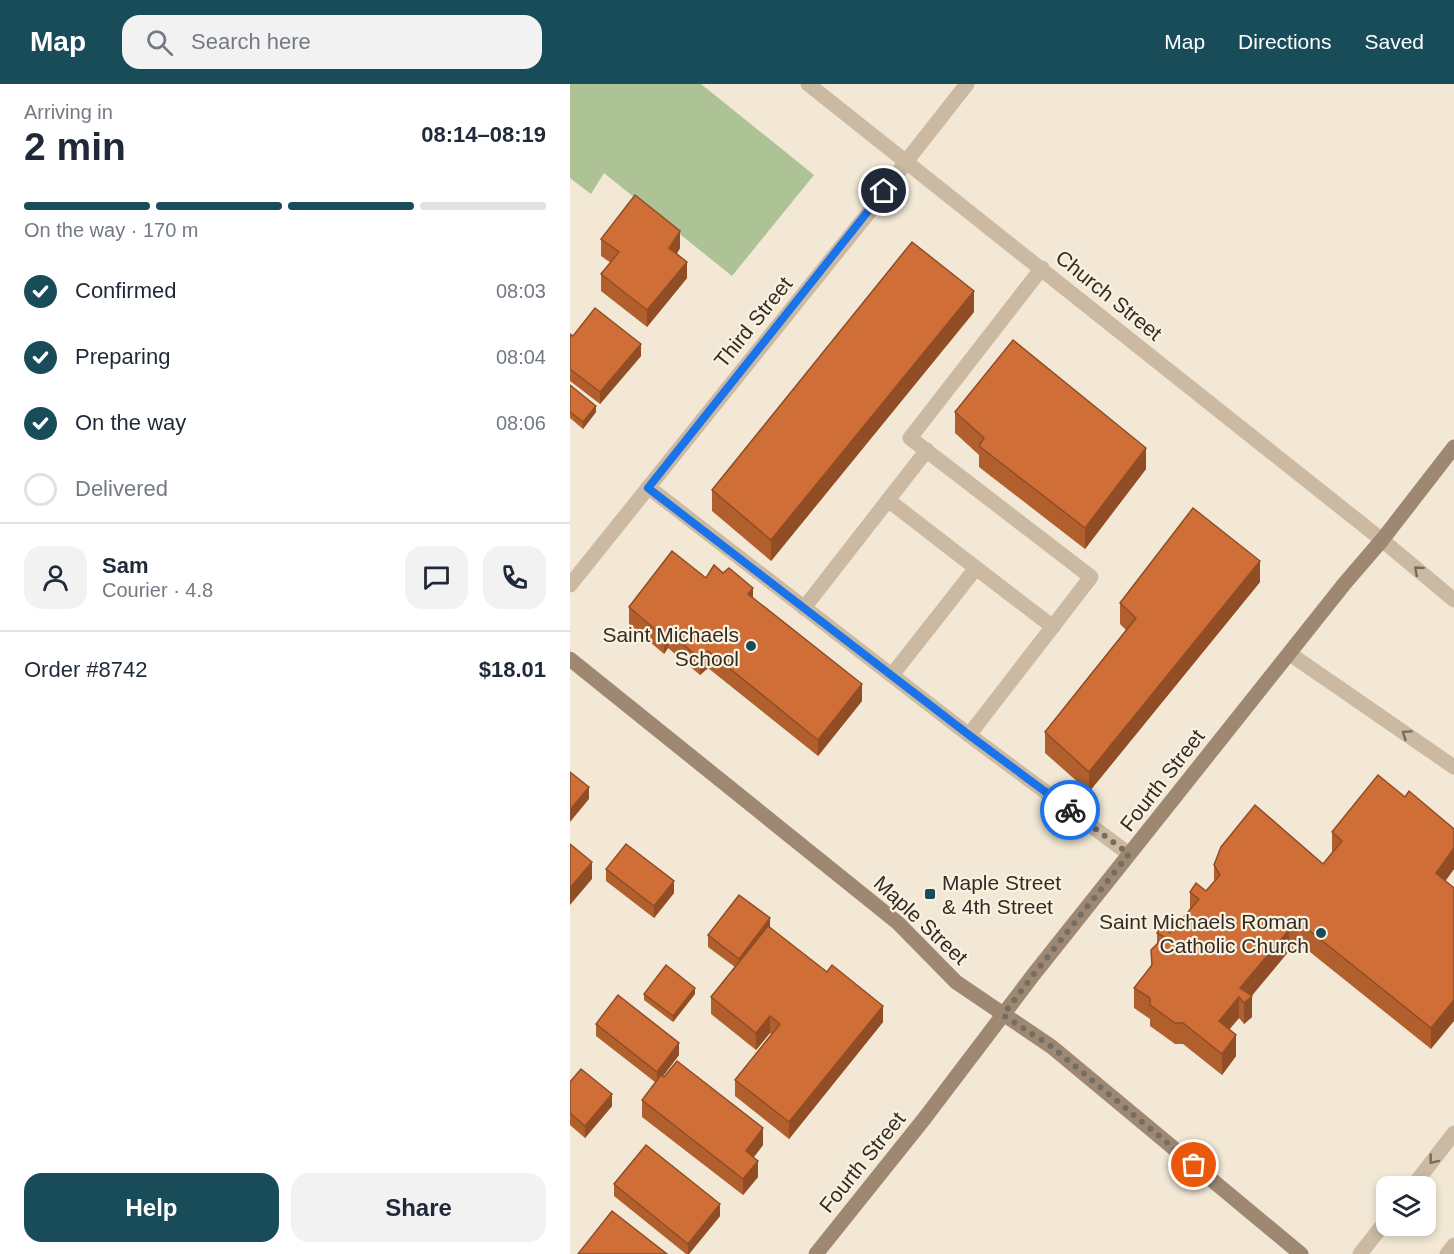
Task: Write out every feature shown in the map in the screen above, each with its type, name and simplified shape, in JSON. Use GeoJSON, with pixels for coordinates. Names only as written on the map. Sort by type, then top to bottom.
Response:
{"type":"FeatureCollection","features":[{"type":"Feature","properties":{"kind":"street","name":"Church Street"},"geometry":{"type":"LineString","coordinates":[[808,84],[905,163],[1042,268],[1454,600]]}},
{"type":"Feature","properties":{"kind":"street","name":"Third Street"},"geometry":{"type":"LineString","coordinates":[[570,585],[874,206],[967,84]]}},
{"type":"Feature","properties":{"kind":"street"},"geometry":{"type":"LineString","coordinates":[[969,735],[1091,577],[910,438],[1042,268]]}},
{"type":"Feature","properties":{"kind":"street","name":"Fourth Street"},"geometry":{"type":"LineString","coordinates":[[816,1254],[924,1119],[1034,974],[1454,447]]}},
{"type":"Feature","properties":{"kind":"street"},"geometry":{"type":"LineString","coordinates":[[804,608],[927,450]]}},
{"type":"Feature","properties":{"kind":"street"},"geometry":{"type":"LineString","coordinates":[[648,488],[969,735],[1129,854]]}},
{"type":"Feature","properties":{"kind":"street"},"geometry":{"type":"LineString","coordinates":[[888,500],[1053,627]]}},
{"type":"Feature","properties":{"kind":"street"},"geometry":{"type":"LineString","coordinates":[[892,675],[976,568]]}},
{"type":"Feature","properties":{"kind":"street"},"geometry":{"type":"LineString","coordinates":[[1290,654],[1454,767]]}},
{"type":"Feature","properties":{"kind":"street","name":"Maple Street"},"geometry":{"type":"LineString","coordinates":[[570,659],[898,924],[956,982],[1052,1047],[1301,1254]]}},
{"type":"Feature","properties":{"kind":"street"},"geometry":{"type":"LineString","coordinates":[[1421,1176],[1454,1133]]}},
{"type":"Feature","properties":{"kind":"street"},"geometry":{"type":"LineString","coordinates":[[1360,1254],[1376,1234]]}},
{"type":"Feature","properties":{"kind":"street"},"geometry":{"type":"LineString","coordinates":[[1447,1254],[1454,1245]]}},
{"type":"Feature","properties":{"kind":"green space"},"geometry":{"type":"Polygon","coordinates":[[[570,84],[701,84],[814,175],[732,276],[604,173],[591,194],[570,178],[570,84]]]}},
{"type":"Feature","properties":{"kind":"building"},"geometry":{"type":"Polygon","coordinates":[[[635,195],[680,231],[669,248],[687,262],[647,310],[601,274],[619,252],[601,239],[635,195]]]}},
{"type":"Feature","properties":{"kind":"building"},"geometry":{"type":"Polygon","coordinates":[[[912,242],[974,291],[771,540],[712,490],[912,242]]]}},
{"type":"Feature","properties":{"kind":"building"},"geometry":{"type":"Polygon","coordinates":[[[595,308],[641,344],[600,392],[570,369],[570,334],[573,336],[595,308]]]}},
{"type":"Feature","properties":{"kind":"building"},"geometry":{"type":"Polygon","coordinates":[[[1013,340],[1146,448],[1085,528],[979,446],[984,438],[955,412],[1013,340]]]}},
{"type":"Feature","properties":{"kind":"building"},"geometry":{"type":"Polygon","coordinates":[[[570,385],[596,406],[583,422],[570,412],[570,385]]]}},
{"type":"Feature","properties":{"kind":"building"},"geometry":{"type":"Polygon","coordinates":[[[1193,508],[1260,561],[1089,772],[1045,732],[1136,618],[1120,603],[1193,508]]]}},
{"type":"Feature","properties":{"kind":"building"},"geometry":{"type":"Polygon","coordinates":[[[672,551],[706,578],[714,565],[723,573],[729,568],[753,588],[748,594],[862,684],[818,740],[708,651],[700,659],[668,631],[664,637],[629,607],[672,551]]]}},
{"type":"Feature","properties":{"kind":"building"},"geometry":{"type":"Polygon","coordinates":[[[570,772],[589,787],[570,810],[570,772]]]}},
{"type":"Feature","properties":{"kind":"building","name":"Saint Michaels Roman Catholic Church"},"geometry":{"type":"Polygon","coordinates":[[[1378,775],[1405,797],[1409,791],[1454,829],[1454,848],[1436,873],[1454,888],[1454,1000],[1431,1028],[1305,927],[1289,930],[1240,988],[1252,996],[1244,1003],[1239,997],[1219,1021],[1236,1035],[1222,1054],[1183,1023],[1175,1023],[1150,1005],[1150,998],[1134,988],[1152,965],[1151,950],[1164,937],[1157,933],[1162,925],[1170,933],[1199,899],[1190,892],[1196,883],[1206,891],[1220,875],[1214,865],[1221,847],[1255,805],[1323,864],[1342,841],[1332,832],[1378,775]]]}},
{"type":"Feature","properties":{"kind":"building"},"geometry":{"type":"Polygon","coordinates":[[[570,844],[592,862],[570,888],[570,844]]]}},
{"type":"Feature","properties":{"kind":"building"},"geometry":{"type":"Polygon","coordinates":[[[626,844],[674,881],[654,906],[606,869],[626,844]]]}},
{"type":"Feature","properties":{"kind":"building"},"geometry":{"type":"Polygon","coordinates":[[[739,895],[770,918],[739,959],[708,935],[739,895]]]}},
{"type":"Feature","properties":{"kind":"building"},"geometry":{"type":"Polygon","coordinates":[[[768,926],[827,972],[832,965],[883,1006],[789,1122],[735,1080],[780,1024],[770,1016],[756,1033],[711,997],[768,926]]]}},
{"type":"Feature","properties":{"kind":"building"},"geometry":{"type":"Polygon","coordinates":[[[666,965],[695,988],[673,1016],[644,994],[666,965]]]}},
{"type":"Feature","properties":{"kind":"building"},"geometry":{"type":"Polygon","coordinates":[[[618,995],[679,1043],[657,1072],[596,1024],[618,995]]]}},
{"type":"Feature","properties":{"kind":"building"},"geometry":{"type":"Polygon","coordinates":[[[677,1061],[763,1128],[746,1151],[758,1161],[743,1179],[642,1100],[661,1075],[664,1077],[677,1061]]]}},
{"type":"Feature","properties":{"kind":"building"},"geometry":{"type":"Polygon","coordinates":[[[581,1069],[612,1094],[585,1126],[570,1113],[570,1082],[581,1069]]]}},
{"type":"Feature","properties":{"kind":"building"},"geometry":{"type":"Polygon","coordinates":[[[646,1145],[720,1204],[688,1244],[614,1184],[646,1145]]]}},
{"type":"Feature","properties":{"kind":"building"},"geometry":{"type":"Polygon","coordinates":[[[612,1211],[667,1254],[578,1254],[612,1211]]]}},
{"type":"Feature","properties":{"kind":"way so far"},"geometry":{"type":"LineString","coordinates":[[1070,810],[1129,854],[1003,1015],[1052,1047],[1194,1165]]}},
{"type":"Feature","properties":{"kind":"place","name":"Saint Michaels School"},"geometry":{"type":"Point","coordinates":[751,646]}},
{"type":"Feature","properties":{"kind":"place","name":"Maple Street & 4th Street"},"geometry":{"type":"Point","coordinates":[930,894]}},
{"type":"Feature","properties":{"kind":"place","name":"Saint Michaels Roman Catholic Church"},"geometry":{"type":"Point","coordinates":[1321,933]}},
{"type":"Feature","properties":{"kind":"route"},"geometry":{"type":"LineString","coordinates":[[884,191],[648,488],[1070,810]]}}]}
